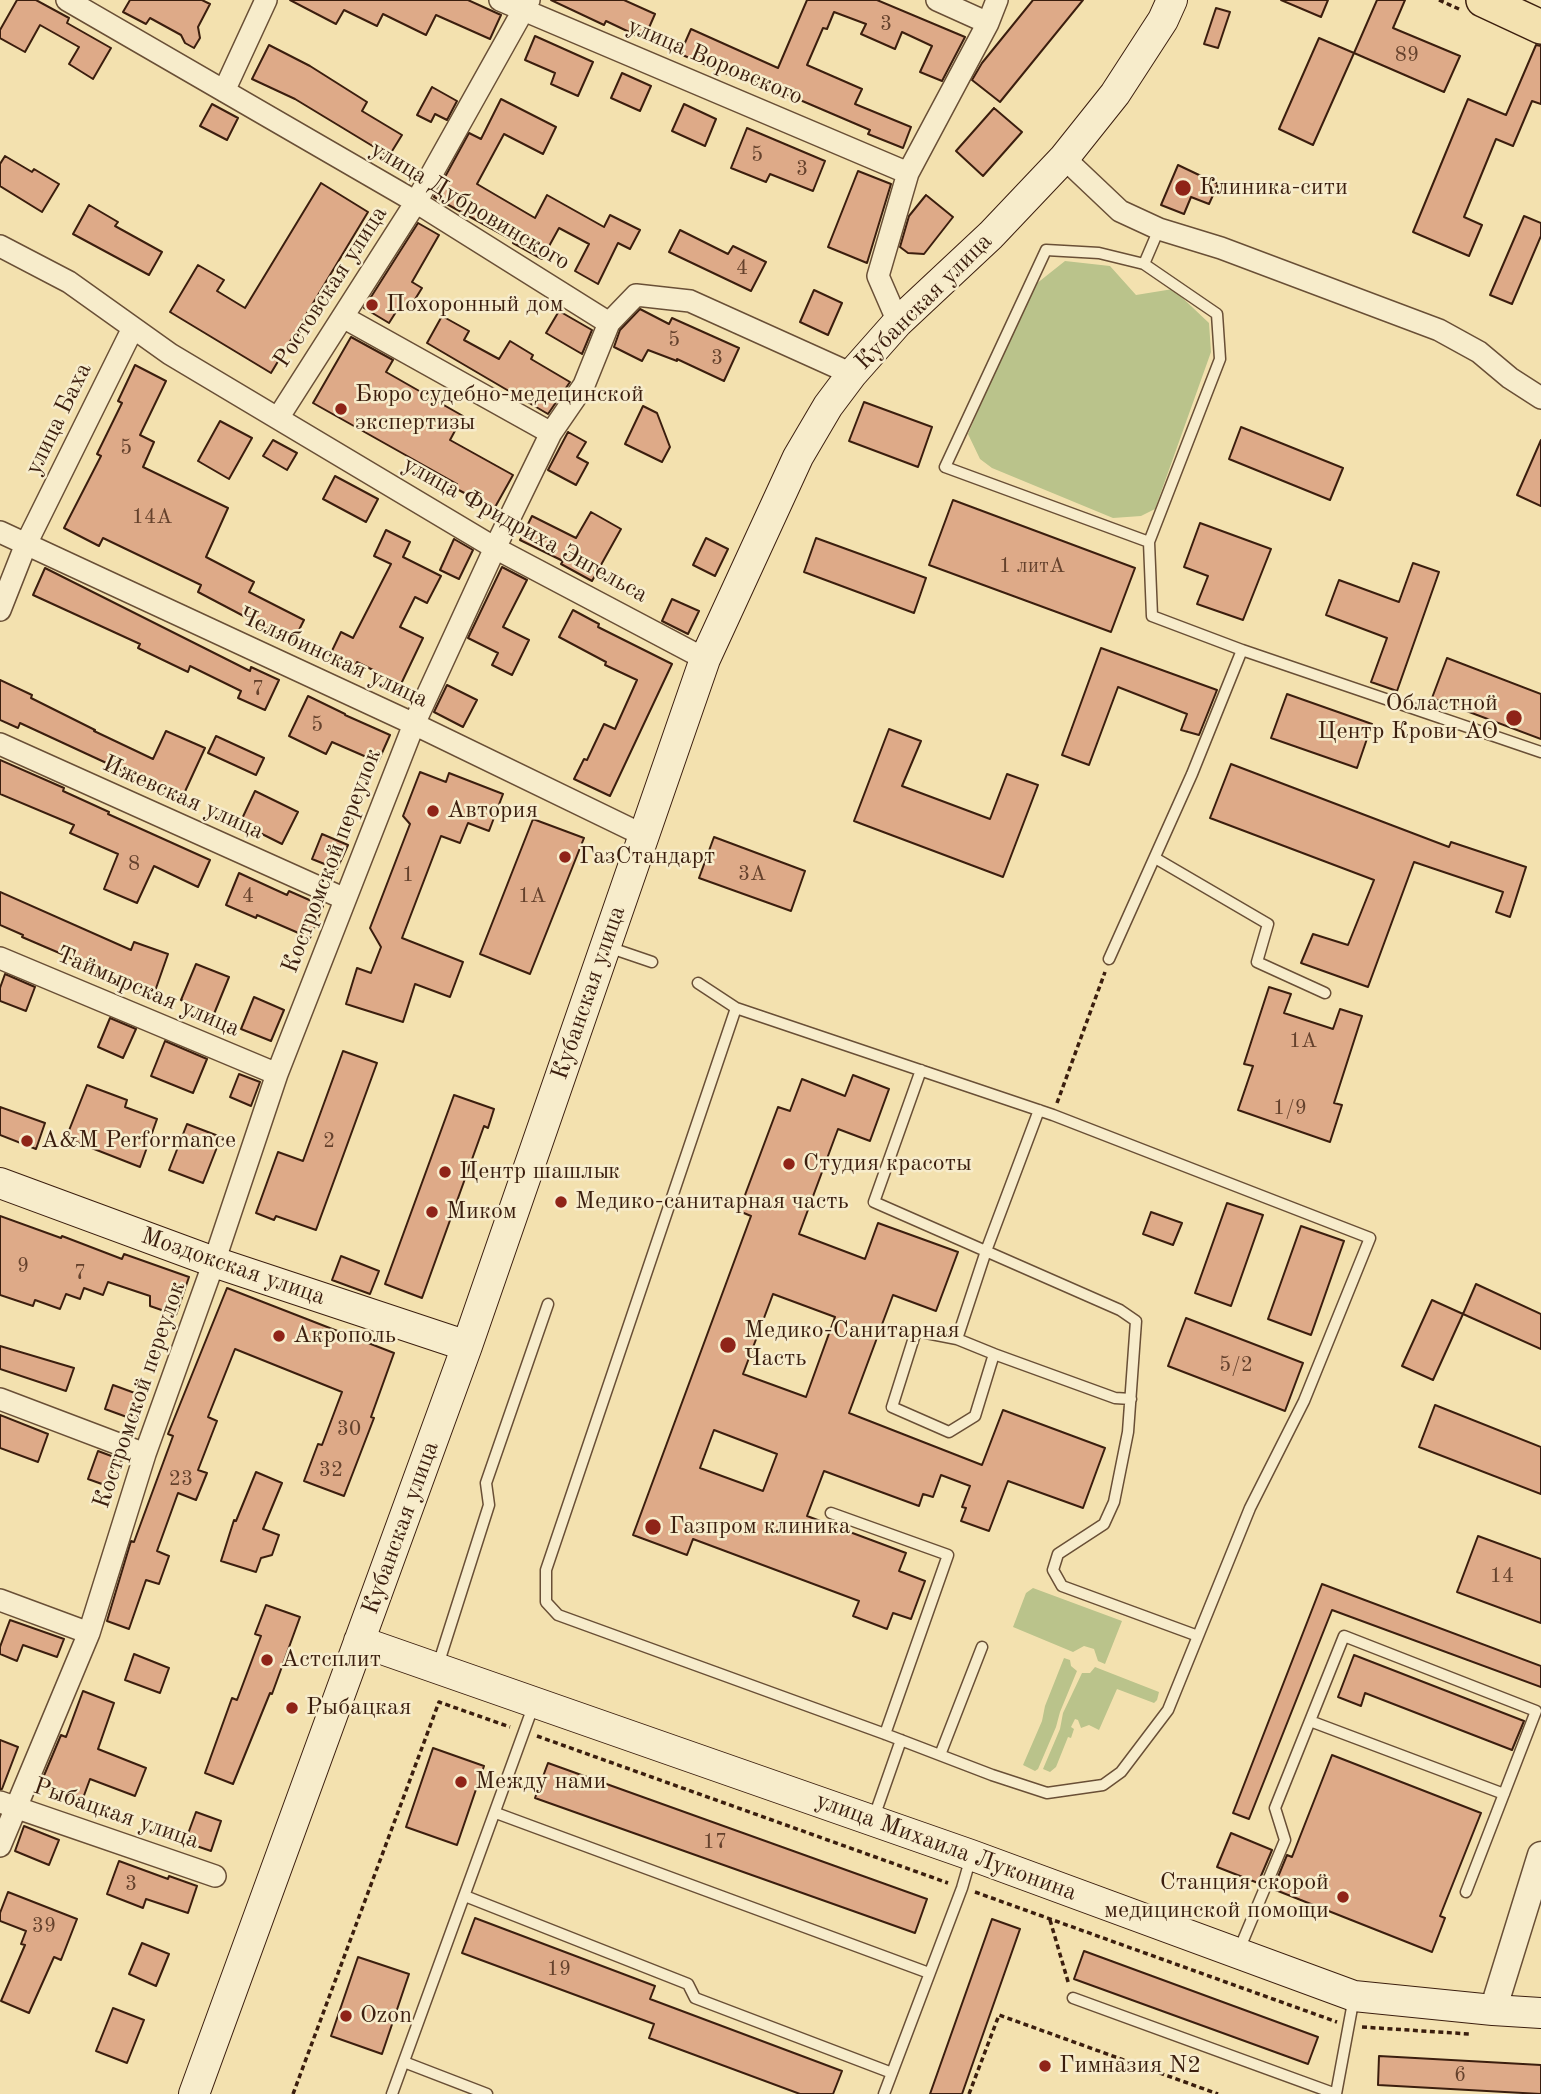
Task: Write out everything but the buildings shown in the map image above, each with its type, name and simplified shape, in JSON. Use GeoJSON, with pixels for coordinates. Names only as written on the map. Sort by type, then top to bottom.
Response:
{"type":"FeatureCollection","features":[{"type":"Feature","properties":{"kind":"main road","name":"Кубанская улица"},"geometry":{"type":"LineString","coordinates":[[194,2094],[467,1346],[705,659],[798,457],[828,405],[852,373],[898,322],[991,235],[1064,158],[1115,94],[1163,20],[1172,0]]}},
{"type":"Feature","properties":{"kind":"main road"},"geometry":{"type":"LineString","coordinates":[[1483,0],[1541,27]]}},
{"type":"Feature","properties":{"kind":"main road","name":"Моздокская улица"},"geometry":{"type":"LineString","coordinates":[[0,1183],[214,1262],[467,1346]]}},
{"type":"Feature","properties":{"kind":"main road","name":"улица Михаила Луконина"},"geometry":{"type":"LineString","coordinates":[[359,1642],[873,1820],[1354,1996],[1541,2013]]}},
{"type":"Feature","properties":{"kind":"street","name":"улица Дубровинского"},"geometry":{"type":"LineString","coordinates":[[67,0],[416,202],[609,323]]}},
{"type":"Feature","properties":{"kind":"street"},"geometry":{"type":"LineString","coordinates":[[224,91],[266,0]]}},
{"type":"Feature","properties":{"kind":"street","name":"улица Воровского"},"geometry":{"type":"LineString","coordinates":[[500,0],[527,5],[908,173]]}},
{"type":"Feature","properties":{"kind":"street"},"geometry":{"type":"LineString","coordinates":[[937,0],[988,23]]}},
{"type":"Feature","properties":{"kind":"street"},"geometry":{"type":"LineString","coordinates":[[898,322],[878,276],[908,173],[988,23],[997,0]]}},
{"type":"Feature","properties":{"kind":"street","name":"Ростовская улица"},"geometry":{"type":"LineString","coordinates":[[278,418],[416,202],[527,5]]}},
{"type":"Feature","properties":{"kind":"street"},"geometry":{"type":"LineString","coordinates":[[1064,158],[1121,211],[1159,229],[1221,247],[1439,330],[1479,352],[1510,379],[1541,397]]}},
{"type":"Feature","properties":{"kind":"street","name":"улица Фридриха Энгельса"},"geometry":{"type":"LineString","coordinates":[[0,246],[69,282],[170,354],[495,548],[705,659]]}},
{"type":"Feature","properties":{"kind":"street"},"geometry":{"type":"LineString","coordinates":[[609,323],[636,295],[691,301],[852,373]]}},
{"type":"Feature","properties":{"kind":"street"},"geometry":{"type":"LineString","coordinates":[[343,317],[551,433]]}},
{"type":"Feature","properties":{"kind":"street","name":"Костромской переулок"},"geometry":{"type":"LineString","coordinates":[[0,1846],[7,1805],[89,1633],[145,1454],[214,1262],[277,1074],[414,724],[551,433],[584,385],[609,323]]}},
{"type":"Feature","properties":{"kind":"street","name":"улица Баха"},"geometry":{"type":"LineString","coordinates":[[0,610],[26,544],[133,328]]}},
{"type":"Feature","properties":{"kind":"street","name":"Челябинская улица"},"geometry":{"type":"LineString","coordinates":[[0,532],[414,724],[643,835]]}},
{"type":"Feature","properties":{"kind":"street","name":"Ижевская улица"},"geometry":{"type":"LineString","coordinates":[[0,744],[345,899]]}},
{"type":"Feature","properties":{"kind":"street","name":"Таймырская улица"},"geometry":{"type":"LineString","coordinates":[[0,958],[277,1074]]}},
{"type":"Feature","properties":{"kind":"street"},"geometry":{"type":"LineString","coordinates":[[0,1399],[145,1454]]}},
{"type":"Feature","properties":{"kind":"street"},"geometry":{"type":"LineString","coordinates":[[0,1600],[89,1633]]}},
{"type":"Feature","properties":{"kind":"street","name":"Рыбацкая улица"},"geometry":{"type":"LineString","coordinates":[[7,1805],[215,1876]]}},
{"type":"Feature","properties":{"kind":"street"},"geometry":{"type":"LineString","coordinates":[[1493,2010],[1541,1856]]}},
{"type":"Feature","properties":{"kind":"lane"},"geometry":{"type":"LineString","coordinates":[[1144,264],[1159,229]]}},
{"type":"Feature","properties":{"kind":"lane"},"geometry":{"type":"LineString","coordinates":[[1149,542],[945,467],[1045,250],[1099,253],[1144,264],[1217,314],[1220,359],[1149,542],[1152,616],[1242,650],[1541,752]]}},
{"type":"Feature","properties":{"kind":"lane"},"geometry":{"type":"LineString","coordinates":[[1110,959],[1192,774],[1242,650]]}},
{"type":"Feature","properties":{"kind":"lane"},"geometry":{"type":"LineString","coordinates":[[1155,858],[1268,924],[1257,962],[1325,993]]}},
{"type":"Feature","properties":{"kind":"lane"},"geometry":{"type":"LineString","coordinates":[[605,946],[652,962]]}},
{"type":"Feature","properties":{"kind":"lane"},"geometry":{"type":"LineString","coordinates":[[698,983],[736,1008],[1053,1115],[1370,1238],[1304,1401],[1250,1508],[1168,1710],[1121,1772],[1103,1785],[1047,1793],[992,1775],[558,1615],[546,1602],[546,1570],[736,1008]]}},
{"type":"Feature","properties":{"kind":"lane"},"geometry":{"type":"LineString","coordinates":[[921,1070],[874,1202],[1120,1310],[1136,1321],[1128,1432],[1114,1502],[1104,1524],[1058,1554],[1053,1570],[1062,1586],[1198,1636]]}},
{"type":"Feature","properties":{"kind":"lane"},"geometry":{"type":"LineString","coordinates":[[957,1339],[986,1251],[1039,1110]]}},
{"type":"Feature","properties":{"kind":"lane"},"geometry":{"type":"LineString","coordinates":[[437,1668],[489,1505],[486,1483],[548,1304]]}},
{"type":"Feature","properties":{"kind":"lane"},"geometry":{"type":"LineString","coordinates":[[994,1353],[975,1416],[949,1432],[892,1407],[916,1331],[957,1339],[1115,1398],[1131,1399]]}},
{"type":"Feature","properties":{"kind":"lane"},"geometry":{"type":"LineString","coordinates":[[831,1513],[947,1555],[885,1734]]}},
{"type":"Feature","properties":{"kind":"lane"},"geometry":{"type":"LineString","coordinates":[[1238,1953],[1285,1840],[1275,1808],[1344,1636],[1536,1711],[1465,1892]]}},
{"type":"Feature","properties":{"kind":"lane"},"geometry":{"type":"LineString","coordinates":[[940,1755],[982,1647]]}},
{"type":"Feature","properties":{"kind":"lane"},"geometry":{"type":"LineString","coordinates":[[392,2094],[535,1702]]}},
{"type":"Feature","properties":{"kind":"lane"},"geometry":{"type":"LineString","coordinates":[[1310,1721],[1504,1794]]}},
{"type":"Feature","properties":{"kind":"lane"},"geometry":{"type":"LineString","coordinates":[[873,1820],[901,1740]]}},
{"type":"Feature","properties":{"kind":"lane"},"geometry":{"type":"LineString","coordinates":[[496,1813],[929,1973]]}},
{"type":"Feature","properties":{"kind":"lane"},"geometry":{"type":"LineString","coordinates":[[884,2094],[962,1888],[971,1855]]}},
{"type":"Feature","properties":{"kind":"lane"},"geometry":{"type":"LineString","coordinates":[[465,1896],[688,1984],[695,1998],[892,2073]]}},
{"type":"Feature","properties":{"kind":"lane"},"geometry":{"type":"LineString","coordinates":[[1073,1998],[1336,2094],[1354,1996]]}},
{"type":"Feature","properties":{"kind":"lane"},"geometry":{"type":"LineString","coordinates":[[404,2062],[486,2094]]}},
{"type":"Feature","properties":{"kind":"path"},"geometry":{"type":"LineString","coordinates":[[1053,1115],[1110,959]]}},
{"type":"Feature","properties":{"kind":"path"},"geometry":{"type":"LineString","coordinates":[[293,2094],[439,1702],[1348,2026],[1472,2034]]}},
{"type":"Feature","properties":{"kind":"path"},"geometry":{"type":"LineString","coordinates":[[1050,1920],[1073,1998]]}},
{"type":"Feature","properties":{"kind":"path"},"geometry":{"type":"LineString","coordinates":[[969,2094],[999,2015],[1218,2094]]}},
{"type":"Feature","properties":{"kind":"green space"},"geometry":{"type":"Polygon","coordinates":[[[1065,261],[1110,266],[1136,295],[1173,289],[1209,323],[1211,352],[1155,509],[1141,516],[1113,518],[992,468],[980,459],[968,434],[1031,288],[1065,261]]]}},
{"type":"Feature","properties":{"kind":"green space"},"geometry":{"type":"Polygon","coordinates":[[[1033,1588],[1122,1621],[1105,1664],[1098,1661],[1094,1649],[1084,1646],[1073,1652],[1013,1627],[1026,1593],[1033,1588]]]}},
{"type":"Feature","properties":{"kind":"green space"},"geometry":{"type":"Polygon","coordinates":[[[1064,1658],[1070,1660],[1071,1666],[1077,1671],[1056,1727],[1035,1771],[1023,1765],[1064,1658]]]}},
{"type":"Feature","properties":{"kind":"green space"},"geometry":{"type":"Polygon","coordinates":[[[1095,1667],[1159,1692],[1157,1700],[1154,1703],[1117,1689],[1099,1730],[1089,1725],[1081,1728],[1075,1719],[1071,1727],[1074,1729],[1071,1738],[1068,1737],[1056,1767],[1050,1772],[1043,1769],[1060,1729],[1063,1713],[1082,1673],[1090,1673],[1095,1667]]]}},
{"type":"Feature","properties":{"kind":"place","name":"Клиника-сити"},"geometry":{"type":"Point","coordinates":[1183,188]}},
{"type":"Feature","properties":{"kind":"place","name":"Похоронный дом"},"geometry":{"type":"Point","coordinates":[372,305]}},
{"type":"Feature","properties":{"kind":"place","name":"Бюро судебно-медецинской экспертизы"},"geometry":{"type":"Point","coordinates":[341,409]}},
{"type":"Feature","properties":{"kind":"place","name":"Областной Центр Крови АО"},"geometry":{"type":"Point","coordinates":[1514,718]}},
{"type":"Feature","properties":{"kind":"place","name":"Автория"},"geometry":{"type":"Point","coordinates":[433,811]}},
{"type":"Feature","properties":{"kind":"place","name":"ГазСтандарт"},"geometry":{"type":"Point","coordinates":[565,857]}},
{"type":"Feature","properties":{"kind":"place","name":"A&M Performance"},"geometry":{"type":"Point","coordinates":[27,1141]}},
{"type":"Feature","properties":{"kind":"place","name":"Студия красоты"},"geometry":{"type":"Point","coordinates":[789,1164]}},
{"type":"Feature","properties":{"kind":"place","name":"Центр шашлык"},"geometry":{"type":"Point","coordinates":[445,1172]}},
{"type":"Feature","properties":{"kind":"place","name":"Медико-санитарная часть"},"geometry":{"type":"Point","coordinates":[561,1202]}},
{"type":"Feature","properties":{"kind":"place","name":"Миком"},"geometry":{"type":"Point","coordinates":[432,1212]}},
{"type":"Feature","properties":{"kind":"place","name":"Акрополь"},"geometry":{"type":"Point","coordinates":[279,1336]}},
{"type":"Feature","properties":{"kind":"place","name":"Медико-Санитарная Часть"},"geometry":{"type":"Point","coordinates":[728,1345]}},
{"type":"Feature","properties":{"kind":"place","name":"Газпром клиника"},"geometry":{"type":"Point","coordinates":[653,1527]}},
{"type":"Feature","properties":{"kind":"place","name":"Астсплит"},"geometry":{"type":"Point","coordinates":[267,1660]}},
{"type":"Feature","properties":{"kind":"place","name":"Рыбацкая"},"geometry":{"type":"Point","coordinates":[292,1708]}},
{"type":"Feature","properties":{"kind":"place","name":"Между нами"},"geometry":{"type":"Point","coordinates":[461,1782]}},
{"type":"Feature","properties":{"kind":"place","name":"Станция скорой медицинской помощи"},"geometry":{"type":"Point","coordinates":[1343,1897]}},
{"type":"Feature","properties":{"kind":"place","name":"Ozon"},"geometry":{"type":"Point","coordinates":[346,2016]}},
{"type":"Feature","properties":{"kind":"place","name":"Гимназия N2"},"geometry":{"type":"Point","coordinates":[1045,2066]}}]}
